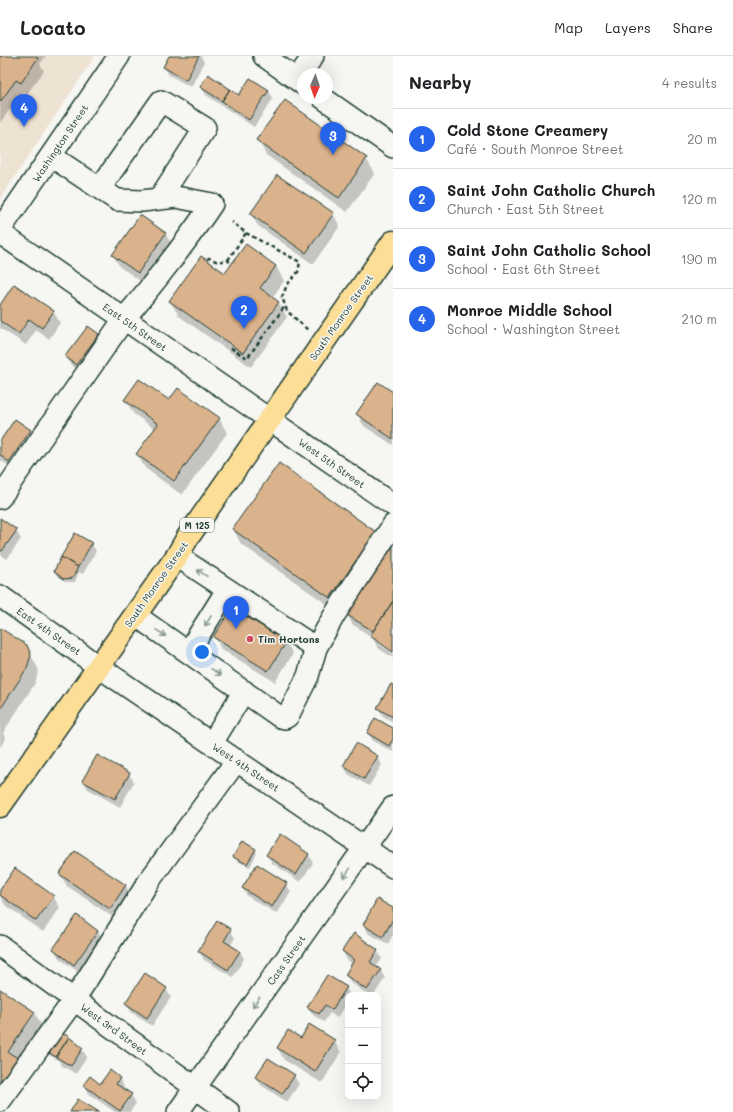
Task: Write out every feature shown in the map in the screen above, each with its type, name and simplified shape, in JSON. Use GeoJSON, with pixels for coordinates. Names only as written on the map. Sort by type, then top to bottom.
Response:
{"type":"FeatureCollection","features":[{"type":"Feature","properties":{"kind":"main road","name":"South Monroe Street"},"geometry":{"type":"LineString","coordinates":[[2,799],[177,556],[188,537],[393,242]]}},
{"type":"Feature","properties":{"kind":"street","name":"Washington Street"},"geometry":{"type":"LineString","coordinates":[[0,230],[119,56]]}},
{"type":"Feature","properties":{"kind":"street"},"geometry":{"type":"LineString","coordinates":[[264,56],[297,80]]}},
{"type":"Feature","properties":{"kind":"street"},"geometry":{"type":"LineString","coordinates":[[307,68],[313,56]]}},
{"type":"Feature","properties":{"kind":"street"},"geometry":{"type":"LineString","coordinates":[[100,188],[161,101],[205,128],[159,199]]}},
{"type":"Feature","properties":{"kind":"street"},"geometry":{"type":"LineString","coordinates":[[332,104],[393,147]]}},
{"type":"Feature","properties":{"kind":"street"},"geometry":{"type":"LineString","coordinates":[[0,498],[124,319],[200,223],[212,204],[176,197],[142,201],[117,200],[51,156]]}},
{"type":"Feature","properties":{"kind":"street","name":"East 5th Street"},"geometry":{"type":"LineString","coordinates":[[0,233],[270,420]]}},
{"type":"Feature","properties":{"kind":"street","name":"West 5th Street"},"geometry":{"type":"LineString","coordinates":[[270,420],[393,505]]}},
{"type":"Feature","properties":{"kind":"street"},"geometry":{"type":"LineString","coordinates":[[135,615],[280,717],[285,718],[288,716],[308,676],[316,648],[393,525]]}},
{"type":"Feature","properties":{"kind":"street"},"geometry":{"type":"LineString","coordinates":[[177,556],[316,648]]}},
{"type":"Feature","properties":{"kind":"street"},"geometry":{"type":"LineString","coordinates":[[188,652],[227,590]]}},
{"type":"Feature","properties":{"kind":"street","name":"East 4th Street"},"geometry":{"type":"LineString","coordinates":[[0,596],[99,666]]}},
{"type":"Feature","properties":{"kind":"street","name":"West 4th Street"},"geometry":{"type":"LineString","coordinates":[[99,666],[393,867]]}},
{"type":"Feature","properties":{"kind":"street"},"geometry":{"type":"LineString","coordinates":[[212,743],[244,691]]}},
{"type":"Feature","properties":{"kind":"street"},"geometry":{"type":"LineString","coordinates":[[0,1102],[74,1000],[148,881],[237,760]]}},
{"type":"Feature","properties":{"kind":"street","name":"Cass Street"},"geometry":{"type":"LineString","coordinates":[[178,1112],[393,807]]}},
{"type":"Feature","properties":{"kind":"street","name":"West 3rd Street"},"geometry":{"type":"LineString","coordinates":[[0,946],[229,1112]]}},
{"type":"Feature","properties":{"kind":"path"},"geometry":{"type":"LineString","coordinates":[[232,222],[246,233],[300,262],[298,272],[287,285],[282,297],[288,311],[323,343]]}},
{"type":"Feature","properties":{"kind":"path"},"geometry":{"type":"LineString","coordinates":[[207,260],[209,258],[218,262],[228,260],[246,233]]}},
{"type":"Feature","properties":{"kind":"path"},"geometry":{"type":"LineString","coordinates":[[228,260],[230,264]]}},
{"type":"Feature","properties":{"kind":"path"},"geometry":{"type":"LineString","coordinates":[[231,348],[247,358],[285,306]]}},
{"type":"Feature","properties":{"kind":"shaded area"},"geometry":{"type":"Polygon","coordinates":[[[0,56],[95,56],[0,199],[0,56]]]}},
{"type":"Feature","properties":{"kind":"building"},"geometry":{"type":"Polygon","coordinates":[[[0,56],[35,56],[38,58],[21,83],[16,80],[0,102],[0,56]]]}},
{"type":"Feature","properties":{"kind":"building"},"geometry":{"type":"Polygon","coordinates":[[[169,56],[199,56],[186,80],[163,67],[169,56]]]}},
{"type":"Feature","properties":{"kind":"building"},"geometry":{"type":"Polygon","coordinates":[[[208,74],[230,89],[222,101],[200,87],[208,74]]]}},
{"type":"Feature","properties":{"kind":"building"},"geometry":{"type":"Polygon","coordinates":[[[250,78],[269,90],[249,120],[222,101],[230,89],[239,95],[250,78]]]}},
{"type":"Feature","properties":{"kind":"building"},"geometry":{"type":"Polygon","coordinates":[[[285,100],[367,158],[339,198],[256,140],[285,100]]]}},
{"type":"Feature","properties":{"kind":"building"},"geometry":{"type":"Polygon","coordinates":[[[277,175],[334,213],[306,253],[250,214],[277,175]]]}},
{"type":"Feature","properties":{"kind":"building"},"geometry":{"type":"Polygon","coordinates":[[[140,215],[166,233],[138,273],[112,255],[140,215]]]}},
{"type":"Feature","properties":{"kind":"building"},"geometry":{"type":"Polygon","coordinates":[[[246,244],[276,266],[260,288],[279,302],[243,353],[169,301],[201,256],[225,273],[246,244]]]}},
{"type":"Feature","properties":{"kind":"building"},"geometry":{"type":"Polygon","coordinates":[[[14,284],[54,311],[42,328],[29,319],[19,334],[0,321],[0,305],[14,284]]]}},
{"type":"Feature","properties":{"kind":"building"},"geometry":{"type":"Polygon","coordinates":[[[88,326],[99,334],[76,365],[65,356],[88,326]]]}},
{"type":"Feature","properties":{"kind":"building"},"geometry":{"type":"Polygon","coordinates":[[[139,379],[169,400],[178,388],[220,418],[174,481],[136,454],[158,424],[124,400],[139,379]]]}},
{"type":"Feature","properties":{"kind":"building"},"geometry":{"type":"Polygon","coordinates":[[[378,382],[393,392],[393,439],[356,414],[378,382]]]}},
{"type":"Feature","properties":{"kind":"building"},"geometry":{"type":"Polygon","coordinates":[[[15,419],[31,430],[9,462],[0,455],[0,441],[15,419]]]}},
{"type":"Feature","properties":{"kind":"building"},"geometry":{"type":"Polygon","coordinates":[[[279,463],[376,532],[330,598],[232,529],[279,463]]]}},
{"type":"Feature","properties":{"kind":"building"},"geometry":{"type":"Polygon","coordinates":[[[0,518],[17,530],[2,551],[0,550],[0,518]]]}},
{"type":"Feature","properties":{"kind":"building"},"geometry":{"type":"Polygon","coordinates":[[[75,533],[92,543],[78,567],[61,557],[75,533]]]}},
{"type":"Feature","properties":{"kind":"building"},"geometry":{"type":"Polygon","coordinates":[[[393,541],[393,601],[373,631],[344,613],[393,541]]]}},
{"type":"Feature","properties":{"kind":"building"},"geometry":{"type":"Polygon","coordinates":[[[61,557],[78,567],[73,578],[63,579],[54,571],[61,557]]]}},
{"type":"Feature","properties":{"kind":"building"},"geometry":{"type":"Polygon","coordinates":[[[393,601],[393,652],[370,636],[393,601]]]}},
{"type":"Feature","properties":{"kind":"building","name":"Tim Hortons"},"geometry":{"type":"Polygon","coordinates":[[[232,608],[287,641],[268,671],[213,637],[232,608]]]}},
{"type":"Feature","properties":{"kind":"building"},"geometry":{"type":"Polygon","coordinates":[[[0,628],[27,645],[31,655],[27,668],[0,710],[0,628]]]}},
{"type":"Feature","properties":{"kind":"building"},"geometry":{"type":"Polygon","coordinates":[[[391,684],[393,685],[393,717],[377,708],[391,684]]]}},
{"type":"Feature","properties":{"kind":"building"},"geometry":{"type":"Polygon","coordinates":[[[375,718],[393,728],[393,739],[389,746],[367,733],[375,718]]]}},
{"type":"Feature","properties":{"kind":"building"},"geometry":{"type":"Polygon","coordinates":[[[356,743],[378,756],[364,779],[343,766],[356,743]]]}},
{"type":"Feature","properties":{"kind":"building"},"geometry":{"type":"Polygon","coordinates":[[[97,755],[130,773],[115,799],[82,781],[97,755]]]}},
{"type":"Feature","properties":{"kind":"building"},"geometry":{"type":"Polygon","coordinates":[[[280,834],[309,854],[296,875],[266,855],[280,834]]]}},
{"type":"Feature","properties":{"kind":"building"},"geometry":{"type":"Polygon","coordinates":[[[242,841],[256,849],[247,864],[233,857],[242,841]]]}},
{"type":"Feature","properties":{"kind":"building"},"geometry":{"type":"Polygon","coordinates":[[[75,851],[126,885],[110,909],[59,874],[75,851]]]}},
{"type":"Feature","properties":{"kind":"building"},"geometry":{"type":"Polygon","coordinates":[[[257,864],[287,883],[272,907],[242,888],[257,864]]]}},
{"type":"Feature","properties":{"kind":"building"},"geometry":{"type":"Polygon","coordinates":[[[15,868],[54,896],[36,921],[0,895],[0,890],[15,868]]]}},
{"type":"Feature","properties":{"kind":"building"},"geometry":{"type":"Polygon","coordinates":[[[377,899],[393,908],[393,919],[383,937],[363,925],[377,899]]]}},
{"type":"Feature","properties":{"kind":"building"},"geometry":{"type":"Polygon","coordinates":[[[77,915],[98,931],[74,965],[53,949],[77,915]]]}},
{"type":"Feature","properties":{"kind":"building"},"geometry":{"type":"Polygon","coordinates":[[[217,921],[231,929],[224,941],[240,951],[228,970],[198,951],[217,921]]]}},
{"type":"Feature","properties":{"kind":"building"},"geometry":{"type":"Polygon","coordinates":[[[354,933],[378,950],[370,962],[381,970],[367,990],[345,975],[354,960],[342,951],[354,933]]]}},
{"type":"Feature","properties":{"kind":"building"},"geometry":{"type":"Polygon","coordinates":[[[145,973],[167,988],[147,1018],[125,1003],[145,973]]]}},
{"type":"Feature","properties":{"kind":"building"},"geometry":{"type":"Polygon","coordinates":[[[327,975],[347,987],[332,1010],[325,1005],[319,1014],[307,1007],[327,975]]]}},
{"type":"Feature","properties":{"kind":"building"},"geometry":{"type":"Polygon","coordinates":[[[0,989],[35,1012],[8,1052],[23,1061],[0,1095],[0,989]]]}},
{"type":"Feature","properties":{"kind":"building"},"geometry":{"type":"Polygon","coordinates":[[[309,1024],[335,1040],[315,1072],[277,1048],[288,1030],[301,1038],[309,1024]]]}},
{"type":"Feature","properties":{"kind":"building"},"geometry":{"type":"Polygon","coordinates":[[[58,1030],[69,1037],[56,1057],[44,1050],[58,1030]]]}},
{"type":"Feature","properties":{"kind":"building"},"geometry":{"type":"Polygon","coordinates":[[[69,1037],[83,1048],[71,1066],[56,1057],[69,1037]]]}},
{"type":"Feature","properties":{"kind":"building"},"geometry":{"type":"Polygon","coordinates":[[[268,1058],[295,1075],[282,1094],[255,1077],[268,1058]]]}},
{"type":"Feature","properties":{"kind":"building"},"geometry":{"type":"Polygon","coordinates":[[[110,1070],[120,1078],[116,1084],[132,1094],[120,1111],[83,1085],[90,1076],[100,1084],[110,1070]]]}},
{"type":"Feature","properties":{"kind":"building"},"geometry":{"type":"Polygon","coordinates":[[[78,1099],[99,1112],[70,1112],[78,1099]]]}},
{"type":"Feature","properties":{"kind":"place","name":"Monroe Middle School"},"geometry":{"type":"Point","coordinates":[24,127]}},
{"type":"Feature","properties":{"kind":"place","name":"Saint John Catholic School"},"geometry":{"type":"Point","coordinates":[333,155]}},
{"type":"Feature","properties":{"kind":"place","name":"Saint John Catholic Church"},"geometry":{"type":"Point","coordinates":[244,329]}},
{"type":"Feature","properties":{"kind":"place","name":"Cold Stone Creamery"},"geometry":{"type":"Point","coordinates":[236,629]}},
{"type":"Feature","properties":{"kind":"place","name":"Tim Hortons"},"geometry":{"type":"Point","coordinates":[250,639]}}]}
